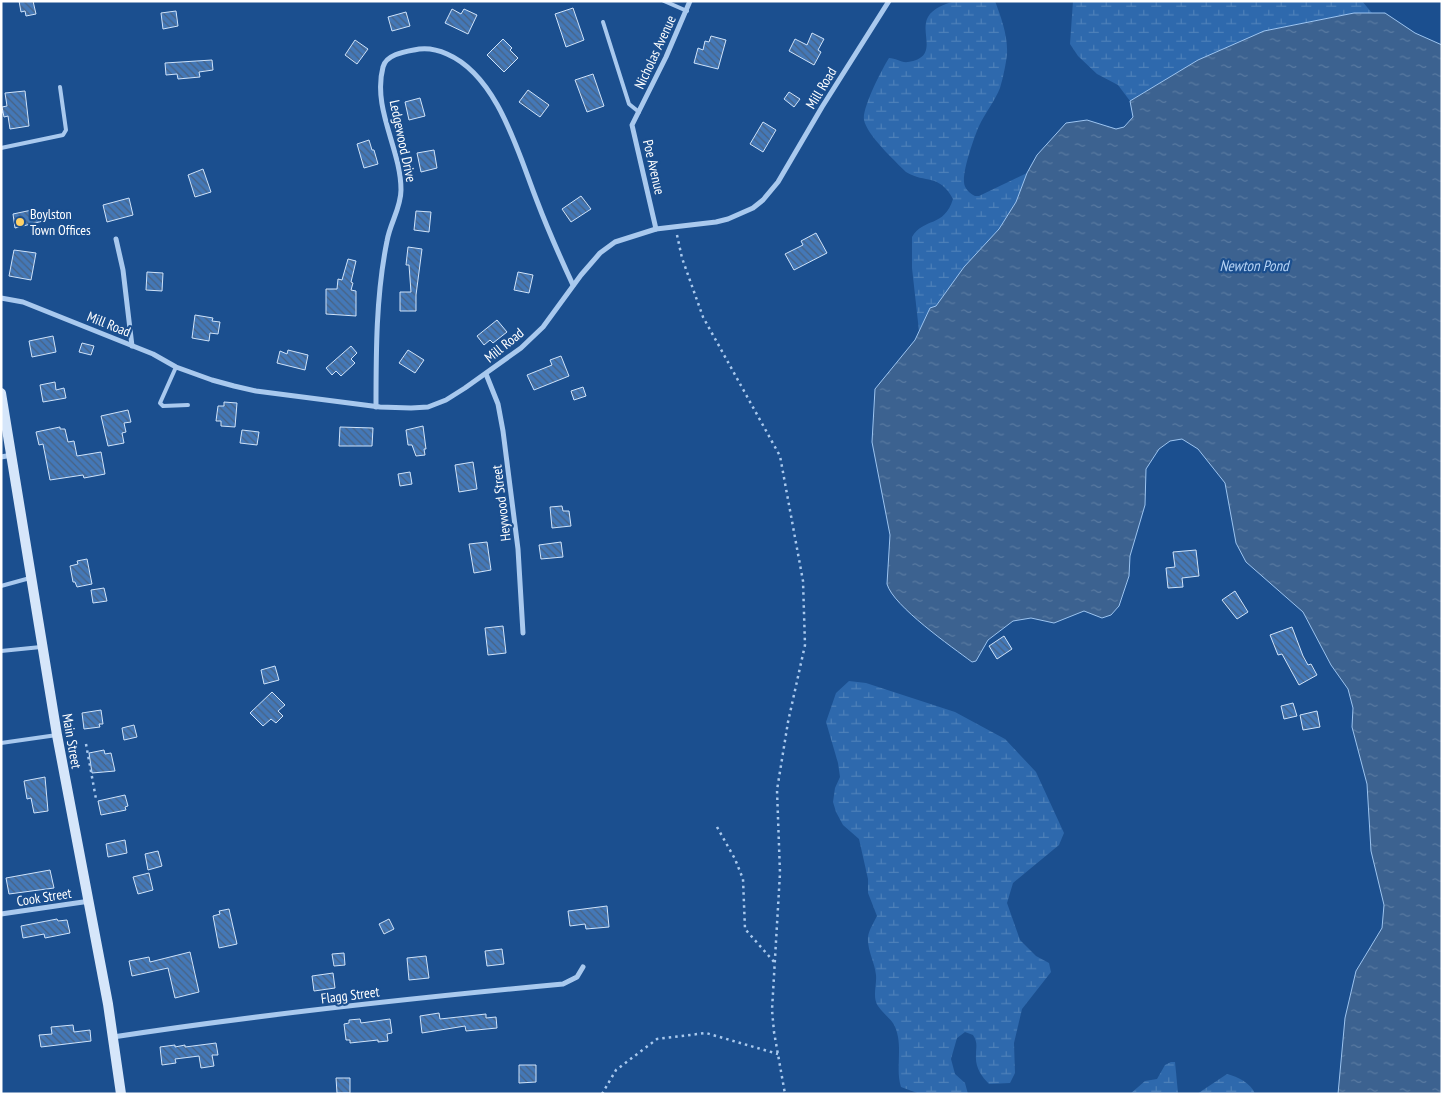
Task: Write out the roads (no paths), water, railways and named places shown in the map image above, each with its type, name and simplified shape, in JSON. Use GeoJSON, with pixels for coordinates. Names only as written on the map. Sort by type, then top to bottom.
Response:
{"type":"FeatureCollection","features":[{"type":"Feature","properties":{"kind":"main road","name":"Main Street"},"geometry":{"type":"LineString","coordinates":[[1,392],[6,456],[32,578],[70,809],[90,901],[121,1094]]}},
{"type":"Feature","properties":{"kind":"street","name":"Nicholas Avenue"},"geometry":{"type":"LineString","coordinates":[[639,112],[666,57],[690,1]]}},
{"type":"Feature","properties":{"kind":"street","name":"Mill Road"},"geometry":{"type":"LineString","coordinates":[[1,298],[23,302],[153,354],[176,367],[212,380],[256,391],[376,406],[428,407],[446,400],[521,348],[543,327],[573,285],[600,253],[615,242],[675,225],[716,222],[728,219],[753,208],[763,200],[778,182],[822,107],[889,1]]}},
{"type":"Feature","properties":{"kind":"street","name":"Ledgewood Drive"},"geometry":{"type":"LineString","coordinates":[[376,406],[376,338],[382,278],[387,239],[400,203],[401,191],[398,166],[382,102],[382,76],[383,66],[386,61],[398,53],[420,48],[438,50],[458,58],[475,72],[500,108],[550,235],[573,285]]}},
{"type":"Feature","properties":{"kind":"street","name":"Poe Avenue"},"geometry":{"type":"LineString","coordinates":[[639,112],[632,125],[656,229]]}},
{"type":"Feature","properties":{"kind":"street"},"geometry":{"type":"LineString","coordinates":[[116,239],[123,270],[132,346]]}},
{"type":"Feature","properties":{"kind":"street","name":"Heywood Street"},"geometry":{"type":"LineString","coordinates":[[486,374],[498,404],[504,432],[518,549],[523,632]]}},
{"type":"Feature","properties":{"kind":"street","name":"Cook Street"},"geometry":{"type":"LineString","coordinates":[[1,914],[90,901]]}},
{"type":"Feature","properties":{"kind":"street","name":"Flagg Street"},"geometry":{"type":"LineString","coordinates":[[113,1037],[193,1025],[419,997],[563,984],[577,978],[583,967]]}},
{"type":"Feature","properties":{"kind":"lane"},"geometry":{"type":"LineString","coordinates":[[664,1],[687,11]]}},
{"type":"Feature","properties":{"kind":"lane"},"geometry":{"type":"LineString","coordinates":[[603,22],[629,104],[639,112]]}},
{"type":"Feature","properties":{"kind":"lane"},"geometry":{"type":"LineString","coordinates":[[1,148],[63,135],[66,130],[60,87]]}},
{"type":"Feature","properties":{"kind":"lane"},"geometry":{"type":"LineString","coordinates":[[176,367],[160,403],[163,406],[188,406]]}},
{"type":"Feature","properties":{"kind":"lane"},"geometry":{"type":"LineString","coordinates":[[1,586],[32,578]]}},
{"type":"Feature","properties":{"kind":"lane"},"geometry":{"type":"LineString","coordinates":[[1,652],[43,646]]}},
{"type":"Feature","properties":{"kind":"lane"},"geometry":{"type":"LineString","coordinates":[[1,743],[57,735]]}},
{"type":"Feature","properties":{"kind":"water","name":"Newton Pond"},"geometry":{"type":"Polygon","coordinates":[[[1354,13],[1385,13],[1415,33],[1442,45],[1442,1094],[1338,1094],[1345,1018],[1356,971],[1382,928],[1384,905],[1371,851],[1367,784],[1352,727],[1353,708],[1348,689],[1331,665],[1303,612],[1246,562],[1236,543],[1225,483],[1198,449],[1182,439],[1170,441],[1159,449],[1146,469],[1145,505],[1130,556],[1129,576],[1119,606],[1111,615],[1102,618],[1084,611],[1054,623],[1031,618],[1013,621],[988,640],[976,661],[972,662],[911,614],[892,593],[887,584],[890,535],[872,442],[875,389],[915,340],[930,308],[936,306],[964,267],[999,229],[1016,202],[1027,173],[1037,155],[1066,123],[1087,120],[1116,129],[1124,127],[1133,117],[1130,101],[1198,60],[1264,31],[1354,13]]]}},
{"type":"Feature","properties":{"kind":"place","name":"Boylston Town Offices"},"geometry":{"type":"Point","coordinates":[20,222]}}]}
